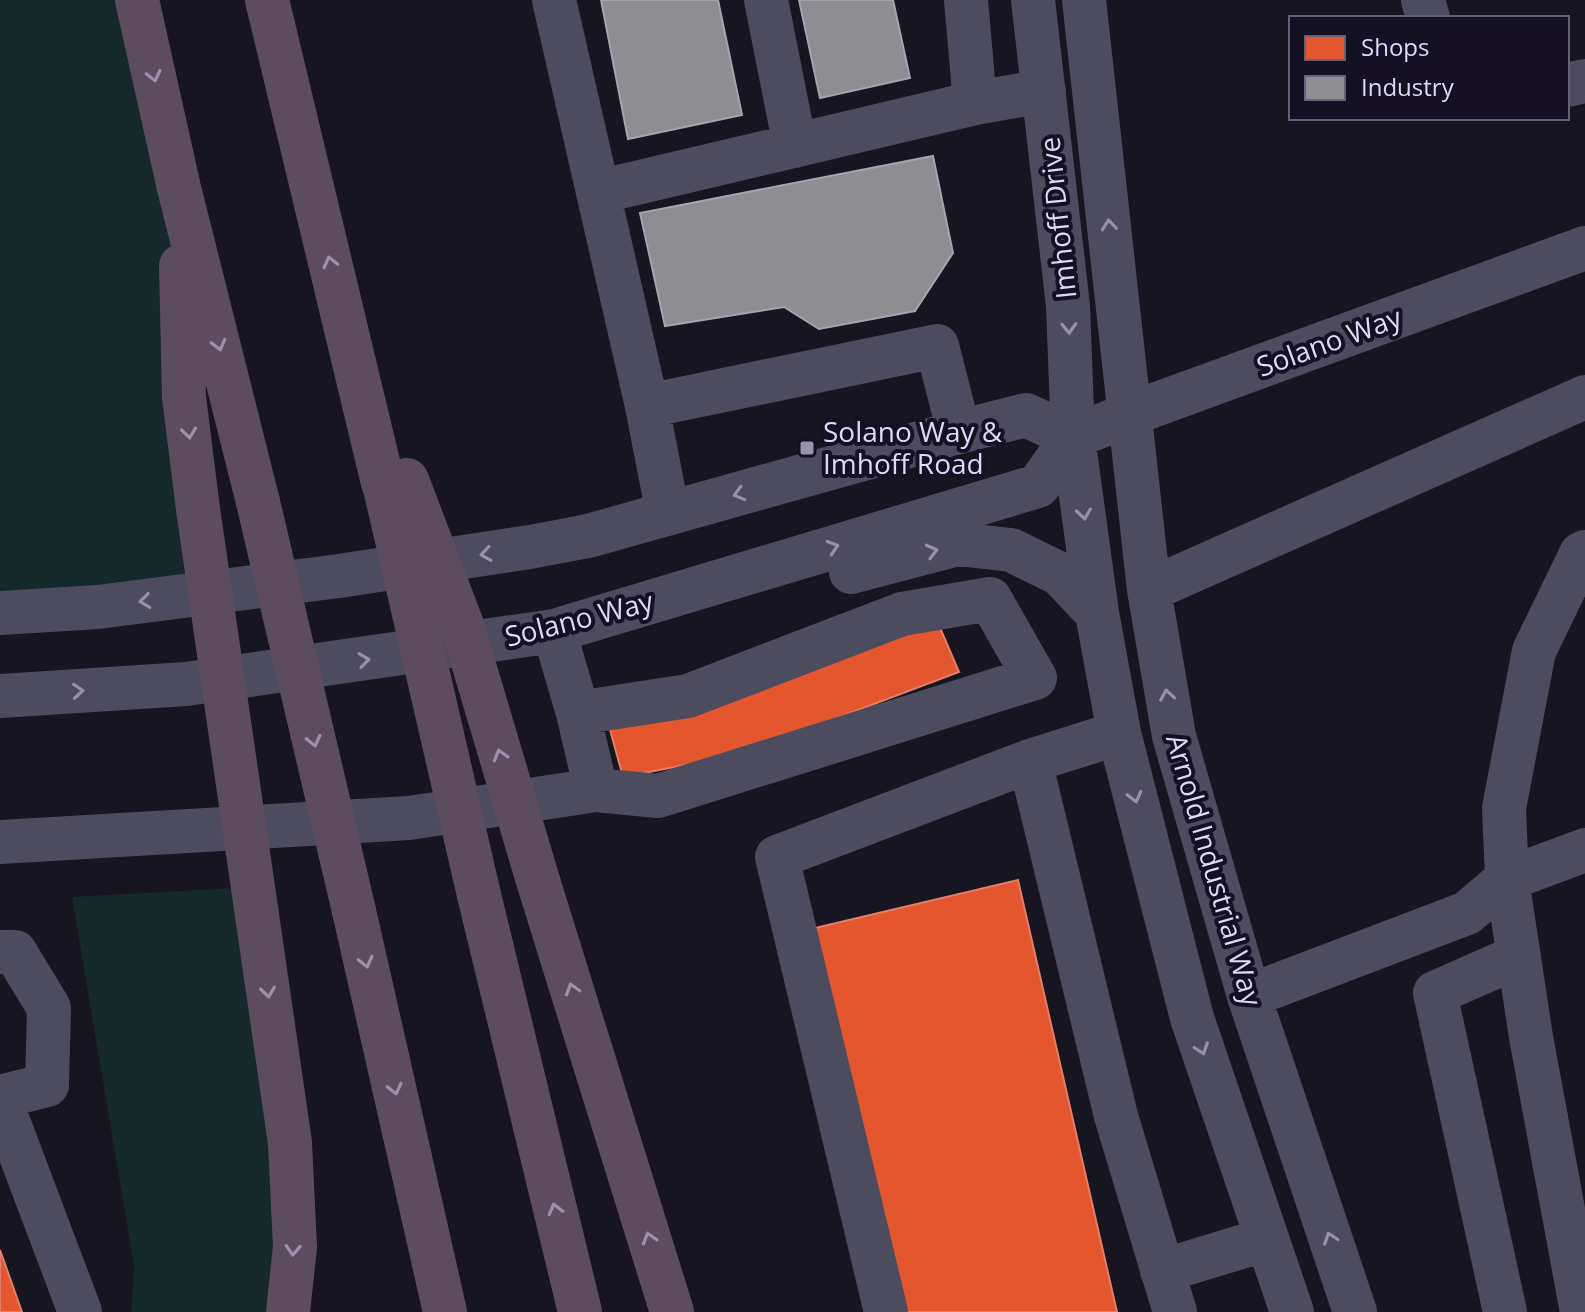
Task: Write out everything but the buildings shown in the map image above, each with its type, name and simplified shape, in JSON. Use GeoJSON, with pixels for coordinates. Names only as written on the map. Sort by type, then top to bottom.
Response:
{"type":"FeatureCollection","features":[{"type":"Feature","properties":{"kind":"highway"},"geometry":{"type":"LineString","coordinates":[[137,0],[179,188],[258,502],[445,1312]]}},
{"type":"Feature","properties":{"kind":"highway"},"geometry":{"type":"LineString","coordinates":[[267,0],[348,338],[395,481],[479,895],[580,1312]]}},
{"type":"Feature","properties":{"kind":"highway"},"geometry":{"type":"LineString","coordinates":[[179,188],[184,397],[290,1143],[295,1247],[288,1312]]}},
{"type":"Feature","properties":{"kind":"highway"},"geometry":{"type":"LineString","coordinates":[[395,481],[462,625],[672,1312]]}},
{"type":"Feature","properties":{"kind":"street"},"geometry":{"type":"LineString","coordinates":[[554,0],[647,406],[668,514]]}},
{"type":"Feature","properties":{"kind":"street"},"geometry":{"type":"LineString","coordinates":[[766,0],[795,146]]}},
{"type":"Feature","properties":{"kind":"street"},"geometry":{"type":"LineString","coordinates":[[966,0],[975,103]]}},
{"type":"Feature","properties":{"kind":"street","name":"Imhoff Drive"},"geometry":{"type":"LineString","coordinates":[[1033,0],[1068,306],[1073,437]]}},
{"type":"Feature","properties":{"kind":"street","name":"Imhoff Drive"},"geometry":{"type":"LineString","coordinates":[[1084,0],[1130,414]]}},
{"type":"Feature","properties":{"kind":"street"},"geometry":{"type":"LineString","coordinates":[[598,192],[975,103],[1044,91]]}},
{"type":"Feature","properties":{"kind":"street","name":"Solano Way"},"geometry":{"type":"LineString","coordinates":[[0,696],[186,684],[554,631],[1038,486],[1073,437],[1585,248]]}},
{"type":"Feature","properties":{"kind":"street"},"geometry":{"type":"LineString","coordinates":[[647,406],[937,346],[959,432]]}},
{"type":"Feature","properties":{"kind":"street"},"geometry":{"type":"LineString","coordinates":[[1149,590],[1585,397]]}},
{"type":"Feature","properties":{"kind":"street","name":"Arnold Industrial Way"},"geometry":{"type":"LineString","coordinates":[[1130,414],[1149,590],[1174,736],[1249,996],[1355,1312]]}},
{"type":"Feature","properties":{"kind":"street"},"geometry":{"type":"LineString","coordinates":[[0,613],[98,607],[339,576],[588,536],[1026,415],[1073,437]]}},
{"type":"Feature","properties":{"kind":"street","name":"Arnold Industrial Way"},"geometry":{"type":"LineString","coordinates":[[1073,437],[1097,613],[1119,733],[1192,1018],[1292,1312]]}},
{"type":"Feature","properties":{"kind":"street"},"geometry":{"type":"LineString","coordinates":[[667,597],[713,609],[958,544],[1011,550],[1060,574],[1097,613]]}},
{"type":"Feature","properties":{"kind":"street"},"geometry":{"type":"LineString","coordinates":[[1582,1312],[1531,1037],[1507,879],[1504,808],[1534,651],[1581,554],[1585,552]]}},
{"type":"Feature","properties":{"kind":"street"},"geometry":{"type":"LineString","coordinates":[[0,842],[409,818],[596,790],[658,796],[1035,678],[990,599],[902,614],[688,696],[578,713]]}},
{"type":"Feature","properties":{"kind":"street"},"geometry":{"type":"LineString","coordinates":[[554,631],[596,790]]}},
{"type":"Feature","properties":{"kind":"street"},"geometry":{"type":"LineString","coordinates":[[886,1312],[777,857],[1030,761],[1119,733]]}},
{"type":"Feature","properties":{"kind":"street"},"geometry":{"type":"LineString","coordinates":[[1030,761],[1116,1116],[1175,1312]]}},
{"type":"Feature","properties":{"kind":"street"},"geometry":{"type":"LineString","coordinates":[[1249,996],[1467,913],[1507,879],[1585,850]]}},
{"type":"Feature","properties":{"kind":"street"},"geometry":{"type":"LineString","coordinates":[[0,952],[15,952],[49,1008],[47,1085],[0,1098],[80,1312]]}},
{"type":"Feature","properties":{"kind":"street"},"geometry":{"type":"LineString","coordinates":[[1505,1312],[1435,993],[1519,956]]}},
{"type":"Feature","properties":{"kind":"street"},"geometry":{"type":"LineString","coordinates":[[1162,1271],[1267,1239]]}},
{"type":"Feature","properties":{"kind":"green space"},"geometry":{"type":"Polygon","coordinates":[[[0,0],[137,0],[179,188],[211,600],[0,613],[0,0]]]}},
{"type":"Feature","properties":{"kind":"green space"},"geometry":{"type":"Polygon","coordinates":[[[253,887],[288,1312],[131,1312],[134,1266],[72,897],[253,887]]]}},
{"type":"Feature","properties":{"kind":"place","name":"Solano Way & Imhoff Road"},"geometry":{"type":"Point","coordinates":[807,448]}}]}
